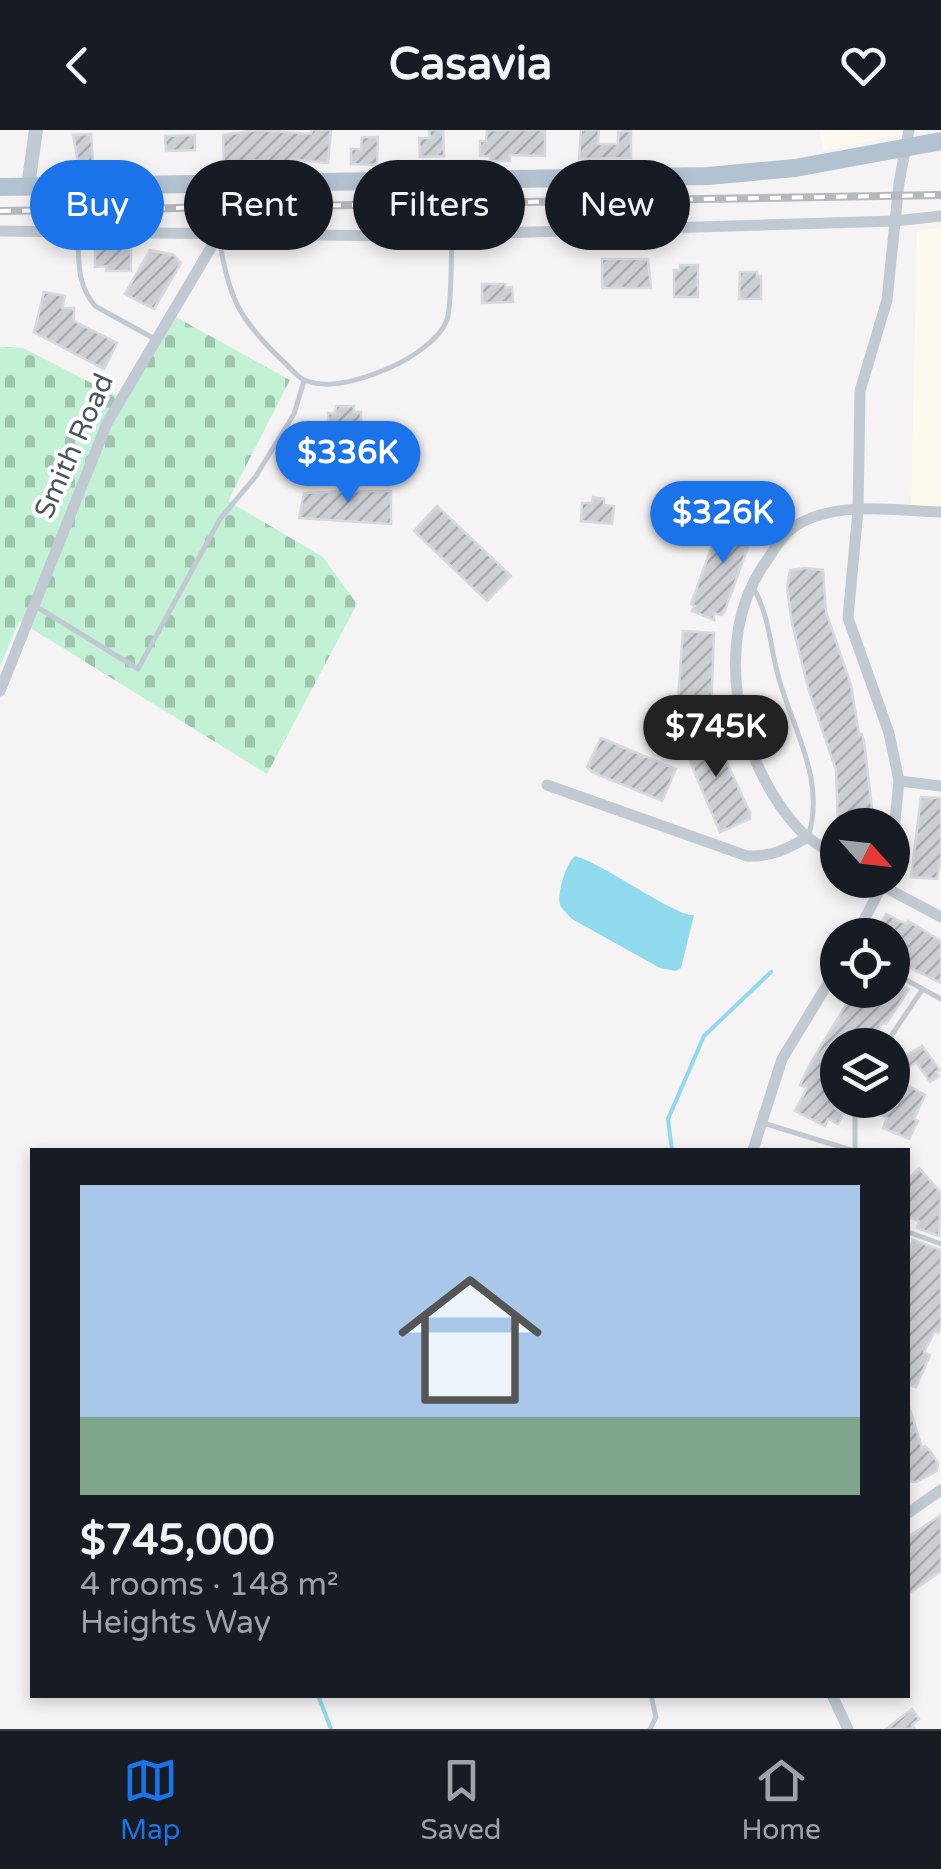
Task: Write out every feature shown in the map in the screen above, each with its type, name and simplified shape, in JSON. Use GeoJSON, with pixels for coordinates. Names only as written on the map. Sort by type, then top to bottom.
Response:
{"type":"FeatureCollection","features":[{"type":"Feature","properties":{"kind":"main road"},"geometry":{"type":"LineString","coordinates":[[0,188],[708,176],[794,168],[907,139],[941,142]]}},
{"type":"Feature","properties":{"kind":"street"},"geometry":{"type":"LineString","coordinates":[[28,186],[36,130]]}},
{"type":"Feature","properties":{"kind":"street"},"geometry":{"type":"LineString","coordinates":[[896,808],[899,781],[890,733],[848,618],[858,510],[860,391],[887,300],[907,139]]}},
{"type":"Feature","properties":{"kind":"street"},"geometry":{"type":"LineString","coordinates":[[525,233],[895,221],[941,216]]}},
{"type":"Feature","properties":{"kind":"street"},"geometry":{"type":"LineString","coordinates":[[0,231],[30,231]]}},
{"type":"Feature","properties":{"kind":"street","name":"Smith Road"},"geometry":{"type":"LineString","coordinates":[[0,691],[108,423],[209,250]]}},
{"type":"Feature","properties":{"kind":"street"},"geometry":{"type":"LineString","coordinates":[[820,845],[781,807],[755,761],[742,718],[734,669],[742,615],[752,587],[776,546],[795,526],[842,510],[941,512]]}},
{"type":"Feature","properties":{"kind":"street"},"geometry":{"type":"LineString","coordinates":[[899,781],[941,786]]}},
{"type":"Feature","properties":{"kind":"street"},"geometry":{"type":"LineString","coordinates":[[547,784],[748,856],[784,851],[808,837]]}},
{"type":"Feature","properties":{"kind":"street"},"geometry":{"type":"LineString","coordinates":[[908,898],[941,916]]}},
{"type":"Feature","properties":{"kind":"street"},"geometry":{"type":"LineString","coordinates":[[754,1148],[782,1058],[820,996]]}},
{"type":"Feature","properties":{"kind":"street"},"geometry":{"type":"LineString","coordinates":[[910,1512],[941,1490]]}},
{"type":"Feature","properties":{"kind":"street"},"geometry":{"type":"LineString","coordinates":[[833,1698],[848,1729]]}},
{"type":"Feature","properties":{"kind":"lane"},"geometry":{"type":"LineString","coordinates":[[78,250],[79,280],[95,306],[154,339]]}},
{"type":"Feature","properties":{"kind":"lane"},"geometry":{"type":"LineString","coordinates":[[222,250],[234,303],[258,339],[304,381],[347,382],[381,372],[411,356],[446,320],[451,250]]}},
{"type":"Feature","properties":{"kind":"lane"},"geometry":{"type":"LineString","coordinates":[[34,605],[138,669],[220,519],[256,476],[294,414],[304,381]]}},
{"type":"Feature","properties":{"kind":"lane"},"geometry":{"type":"LineString","coordinates":[[752,587],[763,605],[778,678],[811,772],[815,812],[808,837]]}},
{"type":"Feature","properties":{"kind":"lane"},"geometry":{"type":"LineString","coordinates":[[910,983],[941,998]]}},
{"type":"Feature","properties":{"kind":"lane"},"geometry":{"type":"LineString","coordinates":[[897,1028],[922,990]]}},
{"type":"Feature","properties":{"kind":"lane"},"geometry":{"type":"LineString","coordinates":[[853,1148],[855,1118]]}},
{"type":"Feature","properties":{"kind":"lane"},"geometry":{"type":"LineString","coordinates":[[760,1122],[846,1148]]}},
{"type":"Feature","properties":{"kind":"lane"},"geometry":{"type":"LineString","coordinates":[[910,1233],[941,1244]]}},
{"type":"Feature","properties":{"kind":"lane"},"geometry":{"type":"LineString","coordinates":[[650,1729],[656,1716],[653,1698]]}},
{"type":"Feature","properties":{"kind":"shaded area"},"geometry":{"type":"Polygon","coordinates":[[[819,130],[927,130],[824,150],[819,130]]]}},
{"type":"Feature","properties":{"kind":"shaded area"},"geometry":{"type":"Polygon","coordinates":[[[941,228],[941,507],[911,507],[917,230],[941,228]]]}},
{"type":"Feature","properties":{"kind":"green space"},"geometry":{"type":"Polygon","coordinates":[[[174,316],[290,380],[228,501],[323,557],[357,604],[267,774],[19,621],[0,667],[0,347],[23,348],[125,400],[174,316]]]}},
{"type":"Feature","properties":{"kind":"water"},"geometry":{"type":"Polygon","coordinates":[[[575,856],[672,908],[694,915],[681,968],[660,968],[567,914],[560,905],[560,893],[575,856]]]}},
{"type":"Feature","properties":{"kind":"building"},"geometry":{"type":"Polygon","coordinates":[[[257,130],[311,134],[312,130],[331,130],[328,160],[224,160],[223,135],[257,130]]]}},
{"type":"Feature","properties":{"kind":"building"},"geometry":{"type":"Polygon","coordinates":[[[429,130],[443,130],[444,156],[420,157],[419,138],[430,138],[429,130]]]}},
{"type":"Feature","properties":{"kind":"building"},"geometry":{"type":"Polygon","coordinates":[[[487,130],[545,130],[545,156],[510,155],[510,160],[490,160],[490,156],[480,156],[480,141],[486,141],[487,130]]]}},
{"type":"Feature","properties":{"kind":"building"},"geometry":{"type":"Polygon","coordinates":[[[581,130],[599,130],[598,144],[618,144],[618,132],[631,131],[631,158],[579,159],[581,130]]]}},
{"type":"Feature","properties":{"kind":"building"},"geometry":{"type":"Polygon","coordinates":[[[91,134],[93,160],[78,160],[73,135],[91,134]]]}},
{"type":"Feature","properties":{"kind":"building"},"geometry":{"type":"Polygon","coordinates":[[[195,135],[195,150],[166,151],[165,136],[195,135]]]}},
{"type":"Feature","properties":{"kind":"building"},"geometry":{"type":"Polygon","coordinates":[[[362,137],[378,137],[377,160],[353,160],[351,164],[351,149],[361,149],[362,137]]]}},
{"type":"Feature","properties":{"kind":"building"},"geometry":{"type":"Polygon","coordinates":[[[95,250],[131,250],[131,271],[95,267],[95,250]]]}},
{"type":"Feature","properties":{"kind":"building"},"geometry":{"type":"Polygon","coordinates":[[[150,250],[174,255],[181,263],[154,309],[125,294],[150,250]]]}},
{"type":"Feature","properties":{"kind":"building"},"geometry":{"type":"Polygon","coordinates":[[[602,259],[648,259],[651,288],[602,288],[602,259]]]}},
{"type":"Feature","properties":{"kind":"building"},"geometry":{"type":"Polygon","coordinates":[[[680,265],[698,265],[698,297],[674,297],[674,270],[680,270],[680,265]]]}},
{"type":"Feature","properties":{"kind":"building"},"geometry":{"type":"Polygon","coordinates":[[[740,272],[757,272],[761,276],[761,299],[739,299],[740,272]]]}},
{"type":"Feature","properties":{"kind":"building"},"geometry":{"type":"Polygon","coordinates":[[[482,284],[512,287],[513,302],[482,303],[482,284]]]}},
{"type":"Feature","properties":{"kind":"building"},"geometry":{"type":"Polygon","coordinates":[[[44,292],[65,296],[62,308],[74,308],[74,321],[117,343],[104,369],[34,332],[44,292]]]}},
{"type":"Feature","properties":{"kind":"building"},"geometry":{"type":"Polygon","coordinates":[[[336,406],[354,406],[354,412],[361,412],[361,470],[331,471],[328,413],[335,414],[336,406]]]}},
{"type":"Feature","properties":{"kind":"building"},"geometry":{"type":"Polygon","coordinates":[[[391,491],[391,524],[299,518],[304,493],[391,491]]]}},
{"type":"Feature","properties":{"kind":"building"},"geometry":{"type":"Polygon","coordinates":[[[593,497],[604,499],[604,505],[614,506],[612,524],[581,521],[582,503],[592,503],[593,497]]]}},
{"type":"Feature","properties":{"kind":"building"},"geometry":{"type":"Polygon","coordinates":[[[437,506],[511,576],[487,601],[414,531],[437,506]]]}},
{"type":"Feature","properties":{"kind":"building"},"geometry":{"type":"Polygon","coordinates":[[[731,512],[754,521],[755,528],[725,610],[722,615],[714,613],[714,620],[692,611],[695,606],[691,604],[721,521],[731,512]]]}},
{"type":"Feature","properties":{"kind":"building"},"geometry":{"type":"Polygon","coordinates":[[[790,570],[823,570],[826,612],[851,685],[859,735],[864,741],[872,808],[837,808],[836,770],[809,691],[792,623],[787,588],[790,570]]]}},
{"type":"Feature","properties":{"kind":"building"},"geometry":{"type":"Polygon","coordinates":[[[683,631],[714,633],[711,715],[677,713],[683,631]]]}},
{"type":"Feature","properties":{"kind":"building"},"geometry":{"type":"Polygon","coordinates":[[[710,726],[750,813],[750,819],[720,832],[683,745],[687,743],[684,737],[710,726]]]}},
{"type":"Feature","properties":{"kind":"building"},"geometry":{"type":"Polygon","coordinates":[[[601,738],[676,769],[662,801],[587,767],[601,738]]]}},
{"type":"Feature","properties":{"kind":"building"},"geometry":{"type":"Polygon","coordinates":[[[921,797],[941,798],[937,879],[911,877],[921,797]]]}},
{"type":"Feature","properties":{"kind":"building"},"geometry":{"type":"Polygon","coordinates":[[[910,922],[941,941],[941,983],[910,968],[910,922]]]}},
{"type":"Feature","properties":{"kind":"building"},"geometry":{"type":"Polygon","coordinates":[[[844,1008],[897,1008],[880,1028],[832,1028],[844,1008]]]}},
{"type":"Feature","properties":{"kind":"building"},"geometry":{"type":"Polygon","coordinates":[[[922,1046],[940,1070],[936,1072],[939,1076],[930,1082],[916,1062],[910,1066],[910,1053],[922,1046]]]}},
{"type":"Feature","properties":{"kind":"building"},"geometry":{"type":"Polygon","coordinates":[[[820,1048],[820,1118],[841,1118],[838,1124],[828,1119],[825,1126],[795,1111],[807,1088],[800,1085],[820,1048]]]}},
{"type":"Feature","properties":{"kind":"building"},"geometry":{"type":"Polygon","coordinates":[[[910,1086],[925,1095],[909,1139],[883,1128],[887,1118],[910,1118],[910,1086]]]}},
{"type":"Feature","properties":{"kind":"building"},"geometry":{"type":"Polygon","coordinates":[[[919,1168],[941,1193],[939,1236],[917,1228],[919,1221],[910,1218],[910,1177],[919,1168]]]}},
{"type":"Feature","properties":{"kind":"building"},"geometry":{"type":"Polygon","coordinates":[[[913,1240],[941,1250],[941,1328],[938,1333],[935,1331],[924,1352],[930,1355],[916,1387],[910,1386],[913,1240]]]}},
{"type":"Feature","properties":{"kind":"building"},"geometry":{"type":"Polygon","coordinates":[[[910,1409],[922,1448],[925,1446],[938,1463],[937,1471],[910,1481],[910,1409]]]}},
{"type":"Feature","properties":{"kind":"building"},"geometry":{"type":"Polygon","coordinates":[[[941,1515],[941,1571],[910,1593],[910,1536],[941,1515]]]}},
{"type":"Feature","properties":{"kind":"building"},"geometry":{"type":"Polygon","coordinates":[[[912,1709],[919,1719],[912,1725],[915,1729],[886,1729],[912,1709]]]}},
{"type":"Feature","properties":{"kind":"waterway"},"geometry":{"type":"LineString","coordinates":[[672,1148],[668,1119],[704,1036],[771,972]]}},
{"type":"Feature","properties":{"kind":"waterway"},"geometry":{"type":"LineString","coordinates":[[319,1698],[331,1729]]}},
{"type":"Feature","properties":{"kind":"railway"},"geometry":{"type":"LineString","coordinates":[[0,211],[941,195]]}}]}
